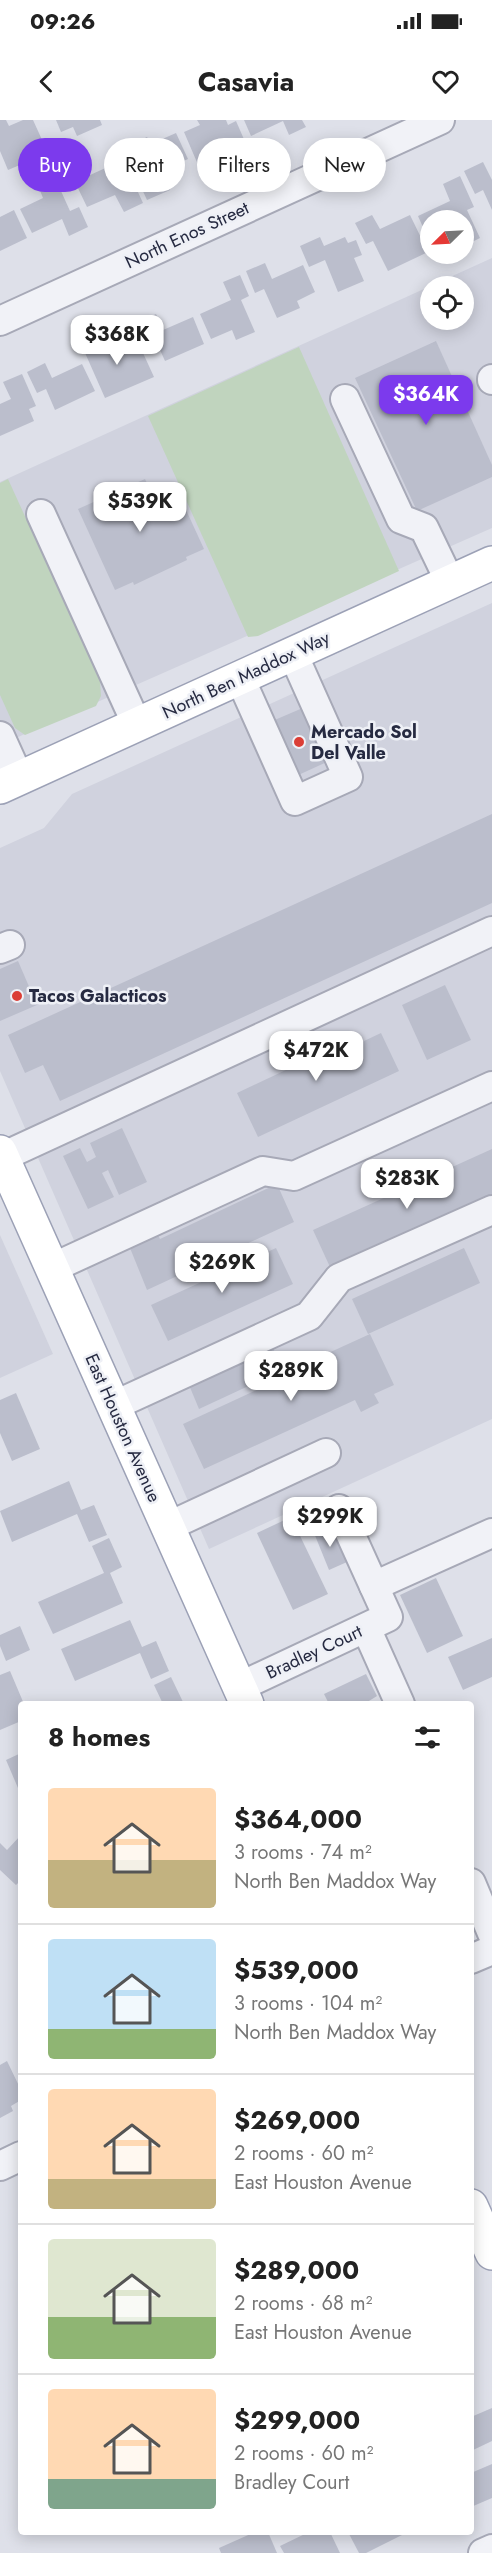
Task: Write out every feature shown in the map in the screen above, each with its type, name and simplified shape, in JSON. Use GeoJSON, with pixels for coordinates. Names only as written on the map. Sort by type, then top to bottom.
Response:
{"type":"FeatureCollection","features":[{"type":"Feature","properties":{"kind":"main road","name":"North Ben Maddox Way"},"geometry":{"type":"LineString","coordinates":[[10,782],[492,563]]}},
{"type":"Feature","properties":{"kind":"main road","name":"East Houston Avenue"},"geometry":{"type":"LineString","coordinates":[[1,1155],[243,1695]]}},
{"type":"Feature","properties":{"kind":"main road"},"geometry":{"type":"LineString","coordinates":[[474,2213],[492,2253]]}},
{"type":"Feature","properties":{"kind":"street","name":"North Enos Street"},"geometry":{"type":"LineString","coordinates":[[0,321],[440,120]]}},
{"type":"Feature","properties":{"kind":"street"},"geometry":{"type":"LineString","coordinates":[[345,399],[401,519],[424,528],[450,582]]}},
{"type":"Feature","properties":{"kind":"street"},"geometry":{"type":"LineString","coordinates":[[41,514],[137,725]]}},
{"type":"Feature","properties":{"kind":"street"},"geometry":{"type":"LineString","coordinates":[[240,678],[296,801],[348,777],[293,654]]}},
{"type":"Feature","properties":{"kind":"street"},"geometry":{"type":"LineString","coordinates":[[0,736],[10,782]]}},
{"type":"Feature","properties":{"kind":"street"},"geometry":{"type":"LineString","coordinates":[[1,1155],[492,931]]}},
{"type":"Feature","properties":{"kind":"street"},"geometry":{"type":"LineString","coordinates":[[52,1268],[263,1172],[294,1176],[492,1086]]}},
{"type":"Feature","properties":{"kind":"street"},"geometry":{"type":"LineString","coordinates":[[113,1406],[309,1316],[339,1278],[492,1210]]}},
{"type":"Feature","properties":{"kind":"street"},"geometry":{"type":"LineString","coordinates":[[168,1527],[326,1454]]}},
{"type":"Feature","properties":{"kind":"street"},"geometry":{"type":"LineString","coordinates":[[339,1509],[374,1586],[377,1623],[399,1701]]}},
{"type":"Feature","properties":{"kind":"street"},"geometry":{"type":"LineString","coordinates":[[374,1586],[492,1533]]}},
{"type":"Feature","properties":{"kind":"street","name":"Bradley Court"},"geometry":{"type":"LineString","coordinates":[[243,1695],[377,1623]]}},
{"type":"Feature","properties":{"kind":"street"},"geometry":{"type":"LineString","coordinates":[[474,1890],[492,1932]]}},
{"type":"Feature","properties":{"kind":"street"},"geometry":{"type":"LineString","coordinates":[[474,1958],[492,1950]]}},
{"type":"Feature","properties":{"kind":"street"},"geometry":{"type":"LineString","coordinates":[[0,2166],[18,2158]]}},
{"type":"Feature","properties":{"kind":"street"},"geometry":{"type":"LineString","coordinates":[[483,2553],[492,2549]]}},
{"type":"Feature","properties":{"kind":"shaded area"},"geometry":{"type":"Polygon","coordinates":[[[492,258],[492,528],[0,745],[0,482],[420,291],[420,330],[474,330],[474,276],[452,276],[492,258]]]}},
{"type":"Feature","properties":{"kind":"shaded area"},"geometry":{"type":"Polygon","coordinates":[[[492,603],[492,1419],[209,1549],[0,1071],[0,848],[44,828],[72,794],[492,603]]]}},
{"type":"Feature","properties":{"kind":"shaded area"},"geometry":{"type":"Polygon","coordinates":[[[0,1235],[53,1354],[0,1378],[0,1235]]]}},
{"type":"Feature","properties":{"kind":"green space"},"geometry":{"type":"Polygon","coordinates":[[[299,347],[399,571],[258,636],[248,637],[148,416],[299,347]]]}},
{"type":"Feature","properties":{"kind":"green space"},"geometry":{"type":"Polygon","coordinates":[[[8,479],[100,681],[101,696],[96,706],[25,735],[15,728],[0,695],[0,483],[8,479]]]}},
{"type":"Feature","properties":{"kind":"building"},"geometry":{"type":"Polygon","coordinates":[[[0,120],[6,120],[9,126],[23,120],[33,120],[41,138],[18,138],[18,166],[8,170],[0,151],[0,120]]]}},
{"type":"Feature","properties":{"kind":"building"},"geometry":{"type":"Polygon","coordinates":[[[56,120],[100,120],[102,125],[77,136],[73,127],[61,132],[56,120]]]}},
{"type":"Feature","properties":{"kind":"building"},"geometry":{"type":"Polygon","coordinates":[[[197,120],[226,120],[228,125],[236,121],[243,138],[197,138],[197,162],[184,132],[200,125],[197,120]]]}},
{"type":"Feature","properties":{"kind":"building"},"geometry":{"type":"Polygon","coordinates":[[[244,120],[302,120],[306,127],[289,135],[283,121],[251,136],[244,120]]]}},
{"type":"Feature","properties":{"kind":"building"},"geometry":{"type":"Polygon","coordinates":[[[176,133],[178,138],[165,138],[176,133]]]}},
{"type":"Feature","properties":{"kind":"building"},"geometry":{"type":"Polygon","coordinates":[[[483,162],[492,180],[492,210],[483,190],[475,194],[464,171],[483,162]]]}},
{"type":"Feature","properties":{"kind":"building"},"geometry":{"type":"Polygon","coordinates":[[[104,169],[104,192],[138,192],[143,203],[124,212],[115,195],[87,207],[80,192],[92,192],[92,174],[104,169]]]}},
{"type":"Feature","properties":{"kind":"building"},"geometry":{"type":"Polygon","coordinates":[[[460,176],[474,207],[467,210],[431,210],[450,201],[443,184],[460,176]]]}},
{"type":"Feature","properties":{"kind":"building"},"geometry":{"type":"Polygon","coordinates":[[[41,192],[61,192],[70,211],[79,207],[88,227],[69,236],[62,219],[32,233],[20,209],[43,198],[41,192]]]}},
{"type":"Feature","properties":{"kind":"building"},"geometry":{"type":"Polygon","coordinates":[[[143,192],[165,192],[147,200],[143,192]]]}},
{"type":"Feature","properties":{"kind":"building"},"geometry":{"type":"Polygon","coordinates":[[[14,210],[27,238],[0,251],[0,217],[14,210]]]}},
{"type":"Feature","properties":{"kind":"building"},"geometry":{"type":"Polygon","coordinates":[[[372,215],[380,229],[410,215],[420,236],[420,256],[388,271],[373,241],[366,244],[355,223],[372,215]]]}},
{"type":"Feature","properties":{"kind":"building"},"geometry":{"type":"Polygon","coordinates":[[[474,225],[480,238],[474,241],[474,225]]]}},
{"type":"Feature","properties":{"kind":"building"},"geometry":{"type":"Polygon","coordinates":[[[320,237],[324,246],[345,237],[348,243],[356,240],[362,255],[354,258],[364,281],[338,292],[325,260],[309,267],[300,246],[320,237]]]}},
{"type":"Feature","properties":{"kind":"building"},"geometry":{"type":"Polygon","coordinates":[[[265,263],[272,279],[303,265],[315,292],[297,301],[300,308],[277,318],[264,289],[255,293],[246,271],[265,263]]]}},
{"type":"Feature","properties":{"kind":"building"},"geometry":{"type":"Polygon","coordinates":[[[240,275],[249,296],[241,300],[255,332],[236,340],[232,330],[211,339],[200,314],[231,300],[223,282],[240,275]]]}},
{"type":"Feature","properties":{"kind":"building"},"geometry":{"type":"Polygon","coordinates":[[[156,314],[163,330],[193,317],[204,344],[165,361],[156,341],[148,344],[138,322],[156,314]]]}},
{"type":"Feature","properties":{"kind":"building"},"geometry":{"type":"Polygon","coordinates":[[[107,335],[115,352],[138,342],[154,377],[105,398],[82,346],[107,335]]]}},
{"type":"Feature","properties":{"kind":"building"},"geometry":{"type":"Polygon","coordinates":[[[436,341],[492,465],[492,477],[417,511],[355,378],[436,341]]]}},
{"type":"Feature","properties":{"kind":"building"},"geometry":{"type":"Polygon","coordinates":[[[45,363],[52,378],[82,364],[95,391],[55,410],[46,389],[37,393],[27,372],[45,363]]]}},
{"type":"Feature","properties":{"kind":"building"},"geometry":{"type":"Polygon","coordinates":[[[22,374],[36,406],[29,409],[34,421],[0,436],[0,404],[11,399],[3,382],[22,374]]]}},
{"type":"Feature","properties":{"kind":"building"},"geometry":{"type":"Polygon","coordinates":[[[145,479],[153,496],[175,486],[204,549],[186,557],[187,560],[134,585],[133,582],[115,590],[78,509],[145,479]]]}},
{"type":"Feature","properties":{"kind":"building","name":"Mercado Sol Del Valle"},"geometry":{"type":"Polygon","coordinates":[[[305,707],[329,761],[294,777],[270,722],[305,707]]]}},
{"type":"Feature","properties":{"kind":"building"},"geometry":{"type":"Polygon","coordinates":[[[492,814],[492,903],[60,1101],[43,1065],[25,1073],[8,1035],[492,814]]]}},
{"type":"Feature","properties":{"kind":"building","name":"Tacos Galacticos"},"geometry":{"type":"Polygon","coordinates":[[[18,961],[37,1005],[0,1021],[0,969],[18,961]]]}},
{"type":"Feature","properties":{"kind":"building"},"geometry":{"type":"Polygon","coordinates":[[[445,985],[471,1040],[427,1060],[402,1005],[445,985]]]}},
{"type":"Feature","properties":{"kind":"building"},"geometry":{"type":"Polygon","coordinates":[[[381,1033],[399,1071],[258,1137],[237,1093],[305,1061],[298,1045],[320,1035],[330,1057],[381,1033]]]}},
{"type":"Feature","properties":{"kind":"building"},"geometry":{"type":"Polygon","coordinates":[[[122,1128],[147,1182],[119,1195],[108,1170],[102,1173],[114,1197],[88,1209],[63,1156],[80,1148],[87,1162],[96,1157],[90,1143],[122,1128]]]}},
{"type":"Feature","properties":{"kind":"building"},"geometry":{"type":"Polygon","coordinates":[[[492,1149],[492,1194],[330,1267],[313,1230],[492,1149]]]}},
{"type":"Feature","properties":{"kind":"building"},"geometry":{"type":"Polygon","coordinates":[[[277,1184],[294,1222],[147,1290],[130,1248],[158,1235],[160,1239],[277,1184]]]}},
{"type":"Feature","properties":{"kind":"building"},"geometry":{"type":"Polygon","coordinates":[[[276,1248],[293,1284],[168,1341],[151,1305],[276,1248]]]}},
{"type":"Feature","properties":{"kind":"building"},"geometry":{"type":"Polygon","coordinates":[[[464,1248],[480,1283],[368,1334],[352,1299],[464,1248]]]}},
{"type":"Feature","properties":{"kind":"building"},"geometry":{"type":"Polygon","coordinates":[[[370,1334],[394,1385],[374,1394],[379,1403],[361,1412],[355,1400],[204,1469],[183,1424],[315,1363],[313,1360],[370,1334]]]}},
{"type":"Feature","properties":{"kind":"building"},"geometry":{"type":"Polygon","coordinates":[[[272,1346],[283,1370],[199,1409],[189,1385],[272,1346]]]}},
{"type":"Feature","properties":{"kind":"building"},"geometry":{"type":"Polygon","coordinates":[[[16,1393],[40,1449],[12,1461],[0,1433],[0,1400],[16,1393]]]}},
{"type":"Feature","properties":{"kind":"building"},"geometry":{"type":"Polygon","coordinates":[[[69,1481],[81,1510],[94,1505],[107,1535],[89,1542],[77,1514],[12,1542],[0,1511],[69,1481]]]}},
{"type":"Feature","properties":{"kind":"building"},"geometry":{"type":"Polygon","coordinates":[[[291,1517],[328,1594],[293,1610],[257,1533],[291,1517]]]}},
{"type":"Feature","properties":{"kind":"building"},"geometry":{"type":"Polygon","coordinates":[[[331,1525],[347,1562],[329,1570],[314,1533],[331,1525]]]}},
{"type":"Feature","properties":{"kind":"building"},"geometry":{"type":"Polygon","coordinates":[[[109,1538],[122,1567],[110,1573],[123,1603],[53,1634],[38,1602],[104,1573],[92,1546],[109,1538]]]}},
{"type":"Feature","properties":{"kind":"building"},"geometry":{"type":"Polygon","coordinates":[[[436,1578],[463,1636],[427,1653],[400,1595],[436,1578]]]}},
{"type":"Feature","properties":{"kind":"building"},"geometry":{"type":"Polygon","coordinates":[[[130,1620],[142,1647],[156,1641],[169,1671],[151,1679],[140,1653],[75,1681],[61,1649],[130,1620]]]}},
{"type":"Feature","properties":{"kind":"building"},"geometry":{"type":"Polygon","coordinates":[[[20,1626],[30,1650],[6,1661],[0,1646],[0,1635],[20,1626]]]}},
{"type":"Feature","properties":{"kind":"building"},"geometry":{"type":"Polygon","coordinates":[[[492,1638],[492,1677],[463,1690],[448,1657],[492,1638]]]}},
{"type":"Feature","properties":{"kind":"building"},"geometry":{"type":"Polygon","coordinates":[[[10,1671],[23,1701],[18,1701],[18,1722],[0,1730],[0,1675],[10,1671]]]}},
{"type":"Feature","properties":{"kind":"building"},"geometry":{"type":"Polygon","coordinates":[[[366,1674],[377,1696],[369,1701],[328,1701],[324,1694],[366,1674]]]}},
{"type":"Feature","properties":{"kind":"building"},"geometry":{"type":"Polygon","coordinates":[[[171,1677],[183,1701],[162,1701],[154,1685],[171,1677]]]}},
{"type":"Feature","properties":{"kind":"building"},"geometry":{"type":"Polygon","coordinates":[[[18,1754],[18,1788],[6,1760],[18,1754]]]}},
{"type":"Feature","properties":{"kind":"building"},"geometry":{"type":"Polygon","coordinates":[[[18,1838],[18,1883],[16,1885],[0,1870],[0,1843],[7,1850],[18,1838]]]}},
{"type":"Feature","properties":{"kind":"building"},"geometry":{"type":"Polygon","coordinates":[[[7,2061],[18,2084],[18,2102],[11,2106],[13,2111],[0,2118],[0,2065],[7,2061]]]}},
{"type":"Feature","properties":{"kind":"building"},"geometry":{"type":"Polygon","coordinates":[[[492,2408],[492,2441],[474,2450],[474,2416],[492,2408]]]}},
{"type":"Feature","properties":{"kind":"building"},"geometry":{"type":"Polygon","coordinates":[[[492,2464],[492,2498],[474,2506],[474,2472],[492,2464]]]}},
{"type":"Feature","properties":{"kind":"building"},"geometry":{"type":"Polygon","coordinates":[[[248,2535],[269,2535],[277,2553],[221,2553],[219,2548],[248,2535]]]}},
{"type":"Feature","properties":{"kind":"building"},"geometry":{"type":"Polygon","coordinates":[[[303,2535],[331,2535],[340,2553],[284,2553],[280,2546],[303,2535]]]}},
{"type":"Feature","properties":{"kind":"building"},"geometry":{"type":"Polygon","coordinates":[[[350,2535],[402,2535],[366,2553],[359,2553],[350,2535]]]}},
{"type":"Feature","properties":{"kind":"place","name":"Mercado Sol Del Valle"},"geometry":{"type":"Point","coordinates":[299,742]}},
{"type":"Feature","properties":{"kind":"place","name":"Tacos Galacticos"},"geometry":{"type":"Point","coordinates":[17,996]}}]}
